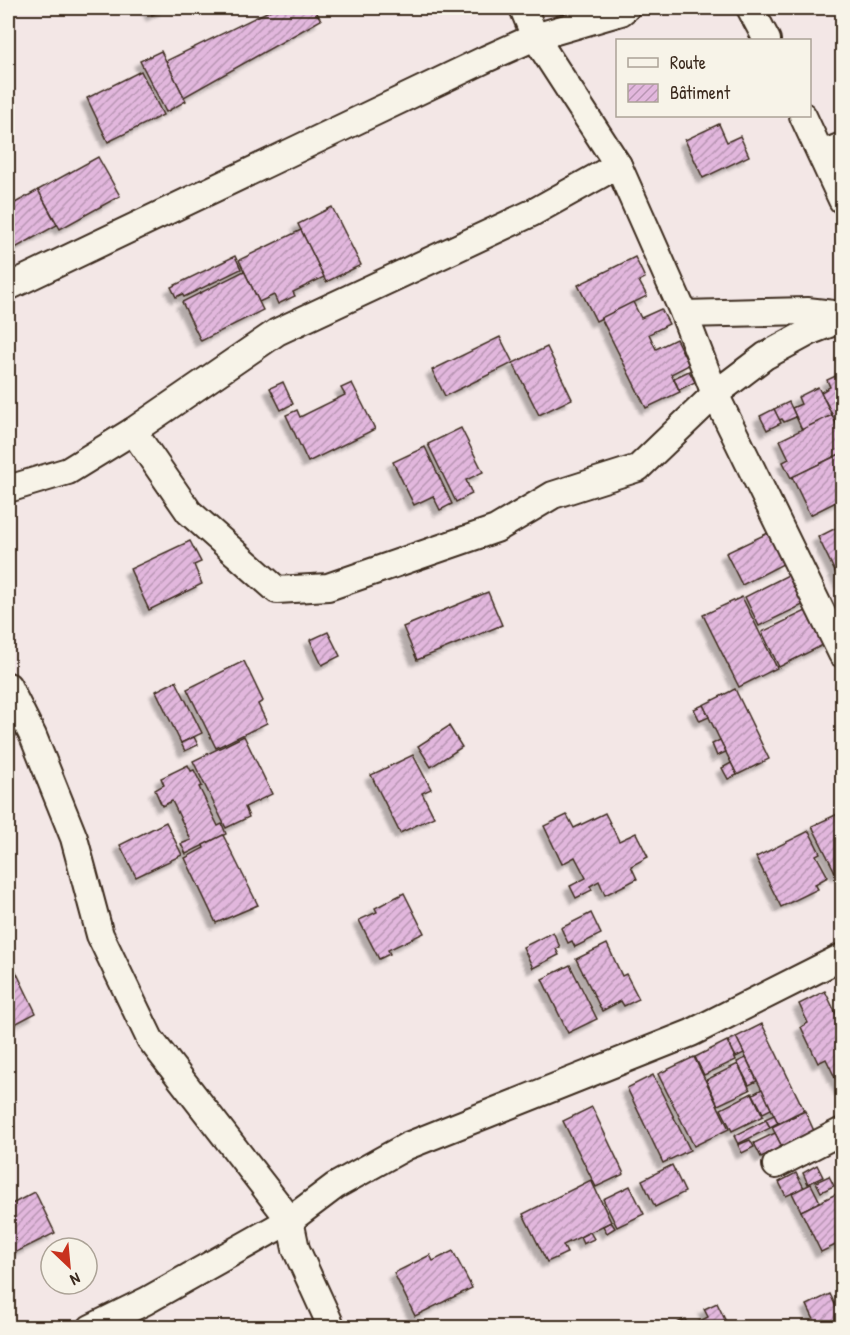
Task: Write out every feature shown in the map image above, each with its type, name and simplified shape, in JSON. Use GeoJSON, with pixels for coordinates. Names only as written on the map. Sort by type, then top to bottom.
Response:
{"type":"FeatureCollection","features":[{"type":"Feature","properties":{"kind":"street"},"geometry":{"type":"LineString","coordinates":[[523,8],[535,37],[618,165],[684,314],[715,394],[843,654]]}},
{"type":"Feature","properties":{"kind":"street"},"geometry":{"type":"LineString","coordinates":[[8,287],[535,37],[621,12],[626,8]]}},
{"type":"Feature","properties":{"kind":"street"},"geometry":{"type":"LineString","coordinates":[[750,8],[766,39]]}},
{"type":"Feature","properties":{"kind":"street"},"geometry":{"type":"LineString","coordinates":[[804,117],[832,150],[843,200]]}},
{"type":"Feature","properties":{"kind":"street"},"geometry":{"type":"LineString","coordinates":[[8,489],[68,471],[133,431],[278,333],[532,213],[618,165]]}},
{"type":"Feature","properties":{"kind":"street"},"geometry":{"type":"LineString","coordinates":[[684,314],[807,311],[843,317]]}},
{"type":"Feature","properties":{"kind":"street"},"geometry":{"type":"LineString","coordinates":[[133,431],[189,512],[277,590],[328,587],[496,529],[553,495],[638,468],[715,394],[765,356],[843,317]]}},
{"type":"Feature","properties":{"kind":"street"},"geometry":{"type":"LineString","coordinates":[[8,686],[33,736],[74,838],[100,935],[150,1039],[290,1220],[296,1249],[332,1328]]}},
{"type":"Feature","properties":{"kind":"street"},"geometry":{"type":"LineString","coordinates":[[92,1328],[146,1302],[290,1220],[335,1186],[407,1146],[691,1033],[843,957]]}},
{"type":"Feature","properties":{"kind":"street"},"geometry":{"type":"LineString","coordinates":[[776,1165],[843,1131]]}},
{"type":"Feature","properties":{"kind":"building"},"geometry":{"type":"Polygon","coordinates":[[[148,8],[166,8],[152,15],[148,8]]]}},
{"type":"Feature","properties":{"kind":"building"},"geometry":{"type":"Polygon","coordinates":[[[275,8],[314,8],[321,20],[184,97],[166,61],[275,8]]]}},
{"type":"Feature","properties":{"kind":"building"},"geometry":{"type":"Polygon","coordinates":[[[161,51],[186,101],[166,112],[140,61],[161,51]]]}},
{"type":"Feature","properties":{"kind":"building"},"geometry":{"type":"Polygon","coordinates":[[[141,71],[163,115],[108,142],[87,98],[141,71]]]}},
{"type":"Feature","properties":{"kind":"building"},"geometry":{"type":"Polygon","coordinates":[[[719,124],[727,142],[740,136],[749,156],[703,178],[685,140],[719,124]]]}},
{"type":"Feature","properties":{"kind":"building"},"geometry":{"type":"Polygon","coordinates":[[[98,157],[120,196],[60,229],[38,190],[98,157]]]}},
{"type":"Feature","properties":{"kind":"building"},"geometry":{"type":"Polygon","coordinates":[[[38,190],[57,225],[8,252],[8,207],[38,190]]]}},
{"type":"Feature","properties":{"kind":"building"},"geometry":{"type":"Polygon","coordinates":[[[332,207],[361,265],[326,282],[298,224],[332,207]]]}},
{"type":"Feature","properties":{"kind":"building"},"geometry":{"type":"Polygon","coordinates":[[[301,230],[324,277],[293,292],[295,296],[278,304],[274,295],[259,302],[239,260],[301,230]]]}},
{"type":"Feature","properties":{"kind":"building"},"geometry":{"type":"Polygon","coordinates":[[[235,256],[241,269],[184,297],[182,294],[176,297],[171,287],[235,256]]]}},
{"type":"Feature","properties":{"kind":"building"},"geometry":{"type":"Polygon","coordinates":[[[635,257],[645,278],[639,281],[647,296],[596,321],[578,285],[635,257]]]}},
{"type":"Feature","properties":{"kind":"building"},"geometry":{"type":"Polygon","coordinates":[[[244,271],[263,310],[201,341],[182,302],[244,271]]]}},
{"type":"Feature","properties":{"kind":"building"},"geometry":{"type":"Polygon","coordinates":[[[633,302],[641,318],[661,309],[669,324],[649,334],[656,349],[676,339],[689,365],[671,374],[680,392],[646,408],[601,318],[633,302]]]}},
{"type":"Feature","properties":{"kind":"building"},"geometry":{"type":"Polygon","coordinates":[[[500,337],[513,363],[445,396],[432,370],[500,337]]]}},
{"type":"Feature","properties":{"kind":"building"},"geometry":{"type":"Polygon","coordinates":[[[547,347],[572,399],[539,415],[513,363],[547,347]]]}},
{"type":"Feature","properties":{"kind":"building"},"geometry":{"type":"Polygon","coordinates":[[[689,371],[695,382],[679,390],[674,378],[689,371]]]}},
{"type":"Feature","properties":{"kind":"building"},"geometry":{"type":"Polygon","coordinates":[[[842,373],[842,434],[821,392],[830,387],[827,380],[842,373]]]}},
{"type":"Feature","properties":{"kind":"building"},"geometry":{"type":"Polygon","coordinates":[[[283,382],[293,404],[281,410],[270,388],[283,382]]]}},
{"type":"Feature","properties":{"kind":"building"},"geometry":{"type":"Polygon","coordinates":[[[352,383],[375,429],[308,462],[286,415],[297,410],[300,417],[345,395],[341,388],[352,383]]]}},
{"type":"Feature","properties":{"kind":"building"},"geometry":{"type":"Polygon","coordinates":[[[818,387],[832,415],[802,430],[792,408],[801,404],[798,397],[818,387]]]}},
{"type":"Feature","properties":{"kind":"building"},"geometry":{"type":"Polygon","coordinates":[[[789,402],[796,417],[784,422],[782,419],[779,420],[774,409],[789,402]]]}},
{"type":"Feature","properties":{"kind":"building"},"geometry":{"type":"Polygon","coordinates":[[[774,409],[781,423],[767,430],[760,416],[774,409]]]}},
{"type":"Feature","properties":{"kind":"building"},"geometry":{"type":"Polygon","coordinates":[[[832,415],[842,436],[842,453],[791,478],[783,462],[789,459],[780,440],[832,415]]]}},
{"type":"Feature","properties":{"kind":"building"},"geometry":{"type":"Polygon","coordinates":[[[461,428],[483,472],[466,480],[472,494],[456,502],[428,444],[461,428]]]}},
{"type":"Feature","properties":{"kind":"building"},"geometry":{"type":"Polygon","coordinates":[[[425,447],[452,504],[440,510],[433,496],[414,505],[393,462],[425,447]]]}},
{"type":"Feature","properties":{"kind":"building"},"geometry":{"type":"Polygon","coordinates":[[[842,453],[842,499],[810,515],[792,477],[842,453]]]}},
{"type":"Feature","properties":{"kind":"building"},"geometry":{"type":"Polygon","coordinates":[[[842,525],[842,586],[818,537],[842,525]]]}},
{"type":"Feature","properties":{"kind":"building"},"geometry":{"type":"Polygon","coordinates":[[[768,533],[783,564],[742,585],[726,553],[768,533]]]}},
{"type":"Feature","properties":{"kind":"building"},"geometry":{"type":"Polygon","coordinates":[[[190,541],[201,562],[194,565],[202,584],[149,610],[130,569],[190,541]]]}},
{"type":"Feature","properties":{"kind":"building"},"geometry":{"type":"Polygon","coordinates":[[[794,572],[809,602],[759,626],[745,597],[794,572]]]}},
{"type":"Feature","properties":{"kind":"building"},"geometry":{"type":"Polygon","coordinates":[[[488,592],[502,625],[417,660],[403,627],[488,592]]]}},
{"type":"Feature","properties":{"kind":"building"},"geometry":{"type":"Polygon","coordinates":[[[742,597],[777,668],[739,687],[703,615],[742,597]]]}},
{"type":"Feature","properties":{"kind":"building"},"geometry":{"type":"Polygon","coordinates":[[[812,608],[829,642],[779,667],[762,632],[812,608]]]}},
{"type":"Feature","properties":{"kind":"building"},"geometry":{"type":"Polygon","coordinates":[[[328,632],[340,656],[322,665],[310,640],[328,632]]]}},
{"type":"Feature","properties":{"kind":"building"},"geometry":{"type":"Polygon","coordinates":[[[244,661],[263,701],[258,704],[267,723],[216,748],[187,689],[244,661]]]}},
{"type":"Feature","properties":{"kind":"building"},"geometry":{"type":"Polygon","coordinates":[[[176,681],[202,733],[181,743],[156,691],[176,681]]]}},
{"type":"Feature","properties":{"kind":"building"},"geometry":{"type":"Polygon","coordinates":[[[735,689],[769,759],[737,775],[703,705],[735,689]]]}},
{"type":"Feature","properties":{"kind":"building"},"geometry":{"type":"Polygon","coordinates":[[[703,705],[709,717],[700,721],[694,709],[703,705]]]}},
{"type":"Feature","properties":{"kind":"building"},"geometry":{"type":"Polygon","coordinates":[[[449,726],[462,747],[431,767],[418,746],[449,726]]]}},
{"type":"Feature","properties":{"kind":"building"},"geometry":{"type":"Polygon","coordinates":[[[244,736],[272,794],[245,807],[249,817],[226,828],[193,761],[244,736]]]}},
{"type":"Feature","properties":{"kind":"building"},"geometry":{"type":"Polygon","coordinates":[[[194,737],[198,745],[185,751],[181,743],[194,737]]]}},
{"type":"Feature","properties":{"kind":"building"},"geometry":{"type":"Polygon","coordinates":[[[720,740],[726,752],[717,756],[712,744],[720,740]]]}},
{"type":"Feature","properties":{"kind":"building"},"geometry":{"type":"Polygon","coordinates":[[[413,755],[431,789],[422,793],[434,817],[400,833],[371,775],[413,755]]]}},
{"type":"Feature","properties":{"kind":"building"},"geometry":{"type":"Polygon","coordinates":[[[731,763],[737,775],[728,779],[722,768],[731,763]]]}},
{"type":"Feature","properties":{"kind":"building"},"geometry":{"type":"Polygon","coordinates":[[[188,765],[191,771],[194,770],[202,786],[199,787],[218,826],[222,824],[226,834],[186,854],[181,844],[191,840],[172,801],[162,806],[155,790],[164,785],[161,778],[188,765]]]}},
{"type":"Feature","properties":{"kind":"building"},"geometry":{"type":"Polygon","coordinates":[[[842,812],[842,875],[840,872],[836,874],[812,826],[842,812]]]}},
{"type":"Feature","properties":{"kind":"building"},"geometry":{"type":"Polygon","coordinates":[[[605,813],[619,841],[636,833],[648,857],[631,866],[637,879],[605,895],[599,881],[590,886],[592,890],[576,898],[570,886],[586,878],[575,857],[562,864],[544,826],[567,815],[574,828],[605,813]]]}},
{"type":"Feature","properties":{"kind":"building"},"geometry":{"type":"Polygon","coordinates":[[[166,822],[182,855],[136,877],[120,845],[166,822]]]}},
{"type":"Feature","properties":{"kind":"building"},"geometry":{"type":"Polygon","coordinates":[[[809,831],[820,853],[816,855],[828,877],[815,884],[818,889],[781,907],[756,857],[809,831]]]}},
{"type":"Feature","properties":{"kind":"building"},"geometry":{"type":"Polygon","coordinates":[[[223,835],[258,905],[216,923],[185,858],[204,848],[203,845],[223,835]]]}},
{"type":"Feature","properties":{"kind":"building"},"geometry":{"type":"Polygon","coordinates":[[[404,893],[424,933],[388,950],[390,954],[379,959],[359,920],[377,912],[375,908],[404,893]]]}},
{"type":"Feature","properties":{"kind":"building"},"geometry":{"type":"Polygon","coordinates":[[[591,913],[601,934],[575,947],[572,941],[568,943],[561,928],[591,913]]]}},
{"type":"Feature","properties":{"kind":"building"},"geometry":{"type":"Polygon","coordinates":[[[553,932],[560,947],[556,949],[559,955],[533,968],[523,947],[553,932]]]}},
{"type":"Feature","properties":{"kind":"building"},"geometry":{"type":"Polygon","coordinates":[[[607,944],[622,976],[626,974],[639,999],[624,1006],[621,1001],[602,1011],[576,959],[607,944]]]}},
{"type":"Feature","properties":{"kind":"building"},"geometry":{"type":"Polygon","coordinates":[[[8,955],[36,1013],[13,1025],[8,1013],[8,955]]]}},
{"type":"Feature","properties":{"kind":"building"},"geometry":{"type":"Polygon","coordinates":[[[570,965],[597,1019],[568,1033],[542,979],[570,965]]]}},
{"type":"Feature","properties":{"kind":"building"},"geometry":{"type":"Polygon","coordinates":[[[825,991],[842,1026],[842,1092],[826,1059],[818,1063],[801,1027],[808,1023],[799,1004],[825,991]]]}},
{"type":"Feature","properties":{"kind":"building"},"geometry":{"type":"Polygon","coordinates":[[[762,1024],[804,1110],[778,1123],[736,1037],[762,1024]]]}},
{"type":"Feature","properties":{"kind":"building"},"geometry":{"type":"Polygon","coordinates":[[[736,1037],[744,1053],[736,1057],[728,1041],[736,1037]]]}},
{"type":"Feature","properties":{"kind":"building"},"geometry":{"type":"Polygon","coordinates":[[[727,1041],[736,1060],[704,1075],[695,1057],[727,1041]]]}},
{"type":"Feature","properties":{"kind":"building"},"geometry":{"type":"Polygon","coordinates":[[[694,1057],[729,1129],[694,1146],[658,1074],[694,1057]]]}},
{"type":"Feature","properties":{"kind":"building"},"geometry":{"type":"Polygon","coordinates":[[[746,1058],[757,1081],[749,1085],[737,1062],[746,1058]]]}},
{"type":"Feature","properties":{"kind":"building"},"geometry":{"type":"Polygon","coordinates":[[[738,1064],[750,1090],[718,1105],[706,1080],[738,1064]]]}},
{"type":"Feature","properties":{"kind":"building"},"geometry":{"type":"Polygon","coordinates":[[[653,1075],[690,1150],[663,1163],[627,1088],[653,1075]]]}},
{"type":"Feature","properties":{"kind":"building"},"geometry":{"type":"Polygon","coordinates":[[[762,1089],[771,1109],[763,1113],[753,1094],[762,1089]]]}},
{"type":"Feature","properties":{"kind":"building"},"geometry":{"type":"Polygon","coordinates":[[[752,1093],[763,1116],[732,1131],[721,1109],[752,1093]]]}},
{"type":"Feature","properties":{"kind":"building"},"geometry":{"type":"Polygon","coordinates":[[[592,1107],[624,1174],[596,1187],[563,1121],[592,1107]]]}},
{"type":"Feature","properties":{"kind":"building"},"geometry":{"type":"Polygon","coordinates":[[[805,1111],[814,1131],[782,1147],[772,1127],[805,1111]]]}},
{"type":"Feature","properties":{"kind":"building"},"geometry":{"type":"Polygon","coordinates":[[[774,1115],[778,1123],[770,1127],[765,1119],[774,1115]]]}},
{"type":"Feature","properties":{"kind":"building"},"geometry":{"type":"Polygon","coordinates":[[[766,1120],[770,1128],[738,1144],[734,1136],[766,1120]]]}},
{"type":"Feature","properties":{"kind":"building"},"geometry":{"type":"Polygon","coordinates":[[[775,1133],[782,1147],[761,1157],[754,1143],[775,1133]]]}},
{"type":"Feature","properties":{"kind":"building"},"geometry":{"type":"Polygon","coordinates":[[[750,1140],[754,1147],[742,1153],[738,1145],[750,1140]]]}},
{"type":"Feature","properties":{"kind":"building"},"geometry":{"type":"Polygon","coordinates":[[[672,1165],[685,1192],[655,1207],[642,1180],[672,1165]]]}},
{"type":"Feature","properties":{"kind":"building"},"geometry":{"type":"Polygon","coordinates":[[[817,1165],[823,1177],[808,1184],[803,1173],[817,1165]]]}},
{"type":"Feature","properties":{"kind":"building"},"geometry":{"type":"Polygon","coordinates":[[[796,1173],[804,1188],[786,1196],[779,1182],[796,1173]]]}},
{"type":"Feature","properties":{"kind":"building"},"geometry":{"type":"Polygon","coordinates":[[[829,1176],[834,1186],[821,1192],[816,1182],[829,1176]]]}},
{"type":"Feature","properties":{"kind":"building"},"geometry":{"type":"Polygon","coordinates":[[[591,1180],[611,1222],[563,1245],[567,1253],[547,1262],[523,1214],[591,1180]]]}},
{"type":"Feature","properties":{"kind":"building"},"geometry":{"type":"Polygon","coordinates":[[[811,1184],[820,1202],[801,1211],[792,1193],[811,1184]]]}},
{"type":"Feature","properties":{"kind":"building"},"geometry":{"type":"Polygon","coordinates":[[[630,1186],[644,1214],[617,1227],[603,1199],[630,1186]]]}},
{"type":"Feature","properties":{"kind":"building"},"geometry":{"type":"Polygon","coordinates":[[[35,1192],[55,1233],[49,1236],[39,1236],[39,1241],[8,1256],[8,1206],[35,1192]]]}},
{"type":"Feature","properties":{"kind":"building"},"geometry":{"type":"Polygon","coordinates":[[[838,1193],[842,1201],[842,1242],[821,1252],[801,1211],[838,1193]]]}},
{"type":"Feature","properties":{"kind":"building"},"geometry":{"type":"Polygon","coordinates":[[[611,1222],[615,1228],[607,1233],[603,1226],[611,1222]]]}},
{"type":"Feature","properties":{"kind":"building"},"geometry":{"type":"Polygon","coordinates":[[[590,1232],[594,1239],[583,1244],[580,1237],[590,1232]]]}},
{"type":"Feature","properties":{"kind":"building"},"geometry":{"type":"Polygon","coordinates":[[[453,1251],[472,1288],[415,1316],[394,1273],[430,1255],[433,1261],[453,1251]]]}},
{"type":"Feature","properties":{"kind":"building"},"geometry":{"type":"Polygon","coordinates":[[[830,1294],[842,1319],[842,1328],[818,1328],[807,1305],[830,1294]]]}},
{"type":"Feature","properties":{"kind":"building"},"geometry":{"type":"Polygon","coordinates":[[[717,1303],[729,1328],[694,1328],[692,1325],[708,1317],[704,1309],[717,1303]]]}},
{"type":"Feature","properties":{"kind":"building"},"geometry":{"type":"Polygon","coordinates":[[[685,1319],[689,1328],[667,1328],[685,1319]]]}}]}
